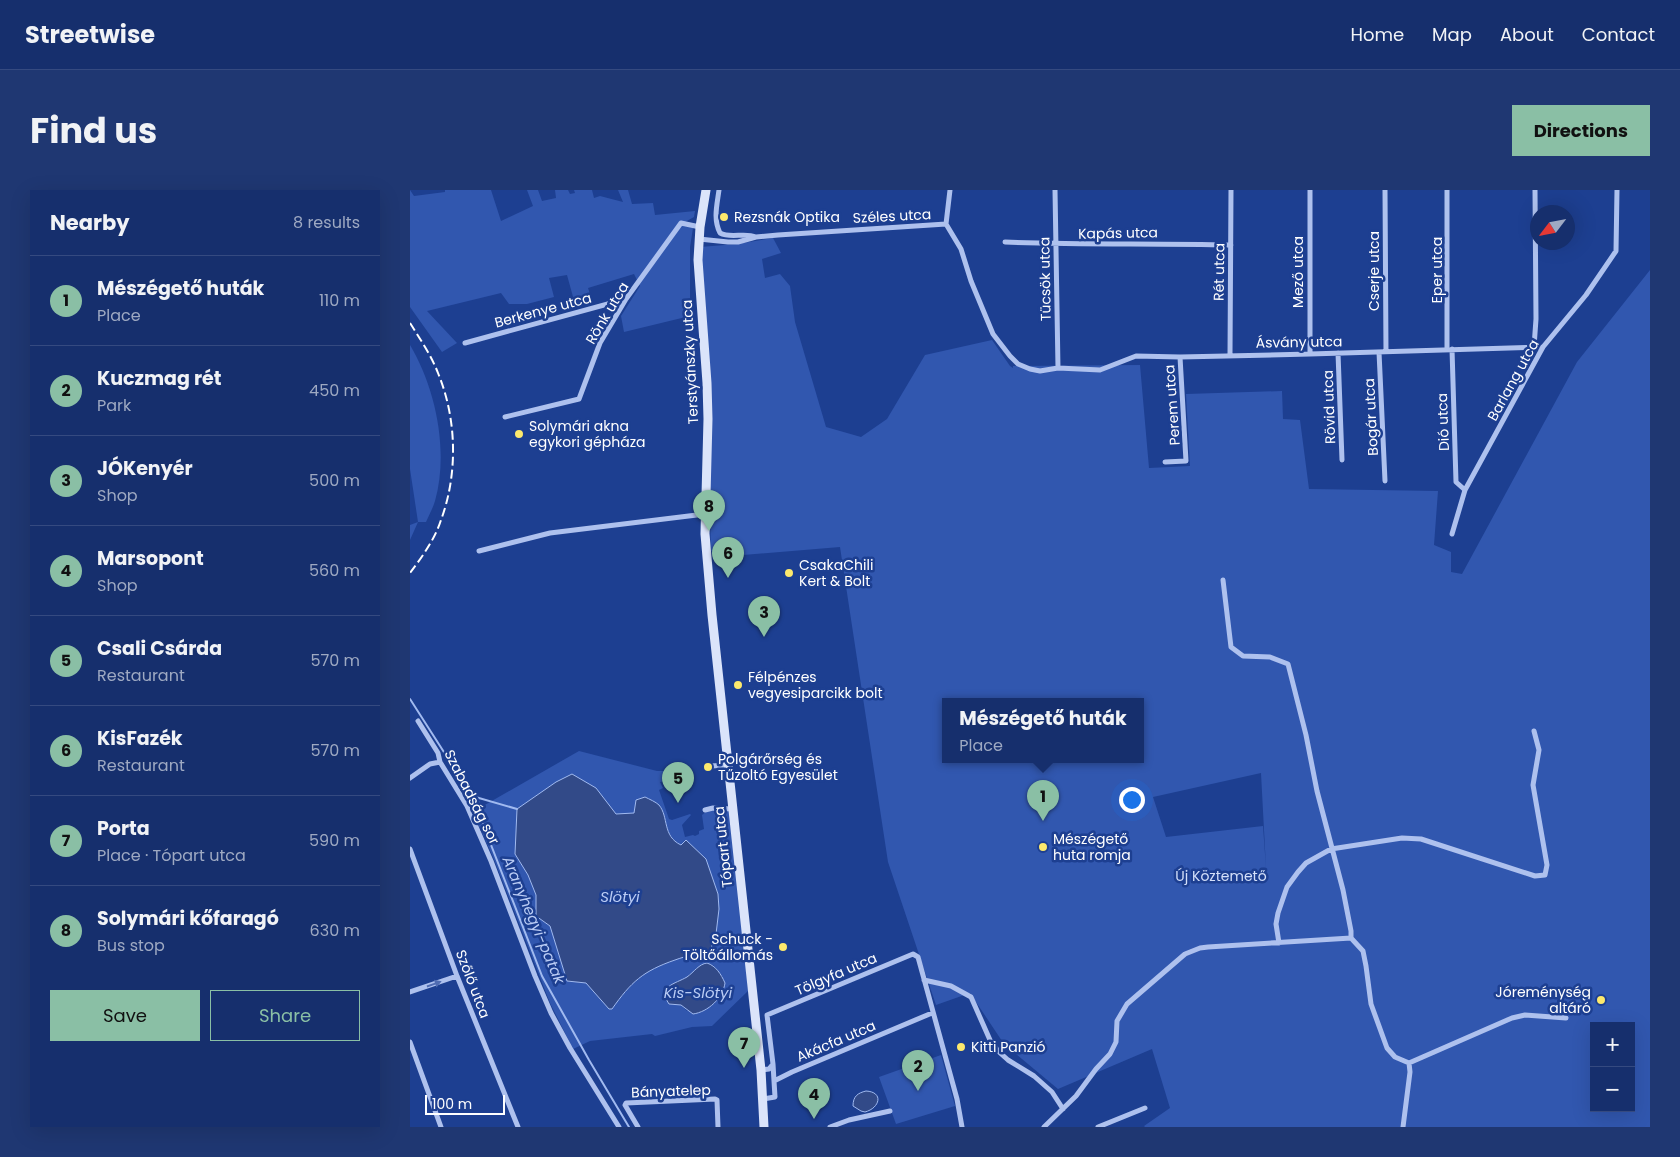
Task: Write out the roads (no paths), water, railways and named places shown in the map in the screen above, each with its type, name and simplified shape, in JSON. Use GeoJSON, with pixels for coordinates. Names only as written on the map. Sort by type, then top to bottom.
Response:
{"type":"FeatureCollection","features":[{"type":"Feature","properties":{"kind":"main road","name":"Terstyánszky utca"},"geometry":{"type":"LineString","coordinates":[[705,534],[708,419],[698,272],[700,227],[706,190]]}},
{"type":"Feature","properties":{"kind":"main road","name":"Tópart utca"},"geometry":{"type":"LineString","coordinates":[[705,534],[732,809],[761,1070],[764,1127]]}},
{"type":"Feature","properties":{"kind":"street"},"geometry":{"type":"LineString","coordinates":[[719,190],[715,217],[716,226],[720,233],[732,236],[752,235],[756,237]]}},
{"type":"Feature","properties":{"kind":"street"},"geometry":{"type":"LineString","coordinates":[[946,224],[950,190]]}},
{"type":"Feature","properties":{"kind":"street","name":"Tücsök utca"},"geometry":{"type":"LineString","coordinates":[[1055,190],[1058,368]]}},
{"type":"Feature","properties":{"kind":"street","name":"Rét utca"},"geometry":{"type":"LineString","coordinates":[[1230,355],[1231,190]]}},
{"type":"Feature","properties":{"kind":"street","name":"Mező utca"},"geometry":{"type":"LineString","coordinates":[[1310,190],[1310,354]]}},
{"type":"Feature","properties":{"kind":"street","name":"Cserje utca"},"geometry":{"type":"LineString","coordinates":[[1385,190],[1386,352]]}},
{"type":"Feature","properties":{"kind":"street","name":"Eper utca"},"geometry":{"type":"LineString","coordinates":[[1448,190],[1450,349]]}},
{"type":"Feature","properties":{"kind":"street"},"geometry":{"type":"LineString","coordinates":[[1534,190],[1536,319],[1534,347]]}},
{"type":"Feature","properties":{"kind":"street","name":"Barlang utca"},"geometry":{"type":"LineString","coordinates":[[1452,534],[1465,490],[1543,346],[1586,295],[1616,251],[1617,190]]}},
{"type":"Feature","properties":{"kind":"street","name":"Rönk utca"},"geometry":{"type":"LineString","coordinates":[[505,417],[579,399],[600,343],[626,299],[681,223],[700,227]]}},
{"type":"Feature","properties":{"kind":"street","name":"Széles utca"},"geometry":{"type":"LineString","coordinates":[[699,239],[728,242],[756,237],[946,224],[962,249],[971,281],[993,334],[1010,356],[1018,364],[1030,369],[1040,371],[1058,368]]}},
{"type":"Feature","properties":{"kind":"street","name":"Kapás utca"},"geometry":{"type":"LineString","coordinates":[[1005,242],[1231,245]]}},
{"type":"Feature","properties":{"kind":"street","name":"Berkenye utca"},"geometry":{"type":"LineString","coordinates":[[465,343],[626,299]]}},
{"type":"Feature","properties":{"kind":"street","name":"Ásvány utca"},"geometry":{"type":"LineString","coordinates":[[1058,368],[1100,370],[1136,356],[1180,357],[1310,354],[1543,346]]}},
{"type":"Feature","properties":{"kind":"street","name":"Dió utca"},"geometry":{"type":"LineString","coordinates":[[1450,349],[1456,482],[1465,490]]}},
{"type":"Feature","properties":{"kind":"street","name":"Bogár utca"},"geometry":{"type":"LineString","coordinates":[[1379,352],[1385,480]]}},
{"type":"Feature","properties":{"kind":"street","name":"Rövid utca"},"geometry":{"type":"LineString","coordinates":[[1338,353],[1342,460]]}},
{"type":"Feature","properties":{"kind":"street","name":"Perem utca"},"geometry":{"type":"LineString","coordinates":[[1165,462],[1186,461],[1180,357]]}},
{"type":"Feature","properties":{"kind":"street"},"geometry":{"type":"LineString","coordinates":[[479,551],[550,533],[705,514]]}},
{"type":"Feature","properties":{"kind":"street"},"geometry":{"type":"LineString","coordinates":[[1223,580],[1231,647],[1243,656],[1270,657],[1288,664],[1331,849],[1343,890],[1351,938],[1361,948],[1364,955],[1371,1004],[1386,1048],[1395,1057],[1409,1063],[1512,1018],[1525,1015],[1566,1018]]}},
{"type":"Feature","properties":{"kind":"street","name":"Szabadság sor"},"geometry":{"type":"LineString","coordinates":[[419,722],[438,753],[440,762],[467,806],[492,861],[535,976],[570,1048],[619,1127]]}},
{"type":"Feature","properties":{"kind":"street"},"geometry":{"type":"LineString","coordinates":[[1279,943],[1276,924],[1287,887],[1306,863],[1331,849],[1402,838],[1421,839],[1535,876],[1545,875],[1546,865],[1533,785],[1539,750],[1534,731]]}},
{"type":"Feature","properties":{"kind":"street"},"geometry":{"type":"LineString","coordinates":[[410,778],[430,764],[440,762]]}},
{"type":"Feature","properties":{"kind":"street"},"geometry":{"type":"LineString","coordinates":[[711,766],[728,764]]}},
{"type":"Feature","properties":{"kind":"street"},"geometry":{"type":"LineString","coordinates":[[705,810],[713,808],[732,809]]}},
{"type":"Feature","properties":{"kind":"street","name":"Szőlő utca"},"geometry":{"type":"LineString","coordinates":[[410,849],[457,976],[518,1127]]}},
{"type":"Feature","properties":{"kind":"street"},"geometry":{"type":"LineString","coordinates":[[1044,1127],[1076,1096],[1110,1054],[1116,1042],[1116,1021],[1127,1004],[1184,954],[1200,948],[1250,943],[1351,938]]}},
{"type":"Feature","properties":{"kind":"street","name":"Tölgyfa utca"},"geometry":{"type":"LineString","coordinates":[[773,1064],[767,1015],[913,954],[918,957],[924,980]]}},
{"type":"Feature","properties":{"kind":"street"},"geometry":{"type":"LineString","coordinates":[[410,992],[457,976]]}},
{"type":"Feature","properties":{"kind":"street"},"geometry":{"type":"LineString","coordinates":[[962,1127],[957,1099],[924,980],[951,986],[971,997],[990,1040],[998,1051],[1008,1060],[1034,1076],[1052,1092],[1063,1109]]}},
{"type":"Feature","properties":{"kind":"street","name":"Akácfa utca"},"geometry":{"type":"LineString","coordinates":[[774,1081],[932,1014]]}},
{"type":"Feature","properties":{"kind":"street"},"geometry":{"type":"LineString","coordinates":[[410,1042],[441,1127]]}},
{"type":"Feature","properties":{"kind":"street"},"geometry":{"type":"LineString","coordinates":[[1403,1127],[1410,1072],[1409,1063]]}},
{"type":"Feature","properties":{"kind":"street"},"geometry":{"type":"LineString","coordinates":[[761,1070],[769,1069],[773,1064]]}},
{"type":"Feature","properties":{"kind":"street"},"geometry":{"type":"LineString","coordinates":[[763,1099],[775,1097],[773,1064]]}},
{"type":"Feature","properties":{"kind":"street","name":"Bányatelep"},"geometry":{"type":"LineString","coordinates":[[638,1127],[625,1105],[626,1103],[715,1099],[717,1100],[718,1127]]}},
{"type":"Feature","properties":{"kind":"street"},"geometry":{"type":"LineString","coordinates":[[1098,1127],[1145,1108]]}},
{"type":"Feature","properties":{"kind":"street"},"geometry":{"type":"LineString","coordinates":[[830,1127],[849,1120],[890,1111]]}},
{"type":"Feature","properties":{"kind":"water","name":"Slötyi"},"geometry":{"type":"Polygon","coordinates":[[[572,774],[596,788],[616,814],[634,813],[636,800],[645,797],[658,804],[664,815],[671,837],[681,845],[686,840],[706,859],[718,894],[719,909],[716,934],[709,954],[687,956],[654,968],[639,978],[612,1009],[609,1009],[586,983],[567,981],[550,926],[536,916],[536,895],[528,875],[515,854],[517,809],[556,782],[572,774]]]}},
{"type":"Feature","properties":{"kind":"water","name":"Kis-Slötyi"},"geometry":{"type":"Polygon","coordinates":[[[707,963],[718,971],[725,983],[718,999],[699,1013],[693,1014],[681,1005],[669,1004],[665,993],[666,989],[707,963]]]}},
{"type":"Feature","properties":{"kind":"water"},"geometry":{"type":"Polygon","coordinates":[[[866,1091],[876,1094],[878,1100],[874,1107],[865,1112],[853,1106],[856,1096],[866,1091]]]}},
{"type":"Feature","properties":{"kind":"waterway","name":"Aranyhegyi-patak"},"geometry":{"type":"LineString","coordinates":[[410,699],[472,796],[542,976],[629,1127]]}},
{"type":"Feature","properties":{"kind":"waterway","name":"Aranyhegyi-patak"},"geometry":{"type":"LineString","coordinates":[[472,796],[517,809]]}},
{"type":"Feature","properties":{"kind":"railway"},"geometry":{"type":"LineString","coordinates":[[410,323],[438,373],[449,409],[453,446],[450,484],[441,520],[432,541],[410,573]]}},
{"type":"Feature","properties":{"kind":"place","name":"Rezsnák Optika"},"geometry":{"type":"Point","coordinates":[724,217]}},
{"type":"Feature","properties":{"kind":"place","name":"Solymári akna egykori gépháza"},"geometry":{"type":"Point","coordinates":[519,434]}},
{"type":"Feature","properties":{"kind":"place","name":"Solymári kőfaragó"},"geometry":{"type":"Point","coordinates":[709,531]}},
{"type":"Feature","properties":{"kind":"place","name":"CsakaChili Kert & Bolt"},"geometry":{"type":"Point","coordinates":[789,573]}},
{"type":"Feature","properties":{"kind":"place","name":"KisFazék"},"geometry":{"type":"Point","coordinates":[728,578]}},
{"type":"Feature","properties":{"kind":"place","name":"JÓKenyér"},"geometry":{"type":"Point","coordinates":[764,637]}},
{"type":"Feature","properties":{"kind":"place","name":"Félpénzes vegyesiparcikk bolt"},"geometry":{"type":"Point","coordinates":[738,685]}},
{"type":"Feature","properties":{"kind":"place","name":"Polgárőrség és Tűzoltó Egyesület"},"geometry":{"type":"Point","coordinates":[708,767]}},
{"type":"Feature","properties":{"kind":"place","name":"Csali Csárda"},"geometry":{"type":"Point","coordinates":[678,803]}},
{"type":"Feature","properties":{"kind":"place","name":"Mészégető huták"},"geometry":{"type":"Point","coordinates":[1043,821]}},
{"type":"Feature","properties":{"kind":"place","name":"Mészégető huta romja"},"geometry":{"type":"Point","coordinates":[1043,847]}},
{"type":"Feature","properties":{"kind":"place","name":"Schuck - Töltőállomás"},"geometry":{"type":"Point","coordinates":[783,947]}},
{"type":"Feature","properties":{"kind":"place","name":"Jóreménység altáró"},"geometry":{"type":"Point","coordinates":[1601,1000]}},
{"type":"Feature","properties":{"kind":"place","name":"Kitti Panzió"},"geometry":{"type":"Point","coordinates":[961,1047]}},
{"type":"Feature","properties":{"kind":"place","name":"Porta"},"geometry":{"type":"Point","coordinates":[744,1068]}},
{"type":"Feature","properties":{"kind":"place","name":"Kuczmag rét"},"geometry":{"type":"Point","coordinates":[918,1091]}},
{"type":"Feature","properties":{"kind":"place","name":"Marsopont"},"geometry":{"type":"Point","coordinates":[814,1119]}},
{"type":"Feature","properties":{"kind":"park label","name":"Új Köztemető"},"geometry":{"type":"Point","coordinates":[1221,876]}}]}
